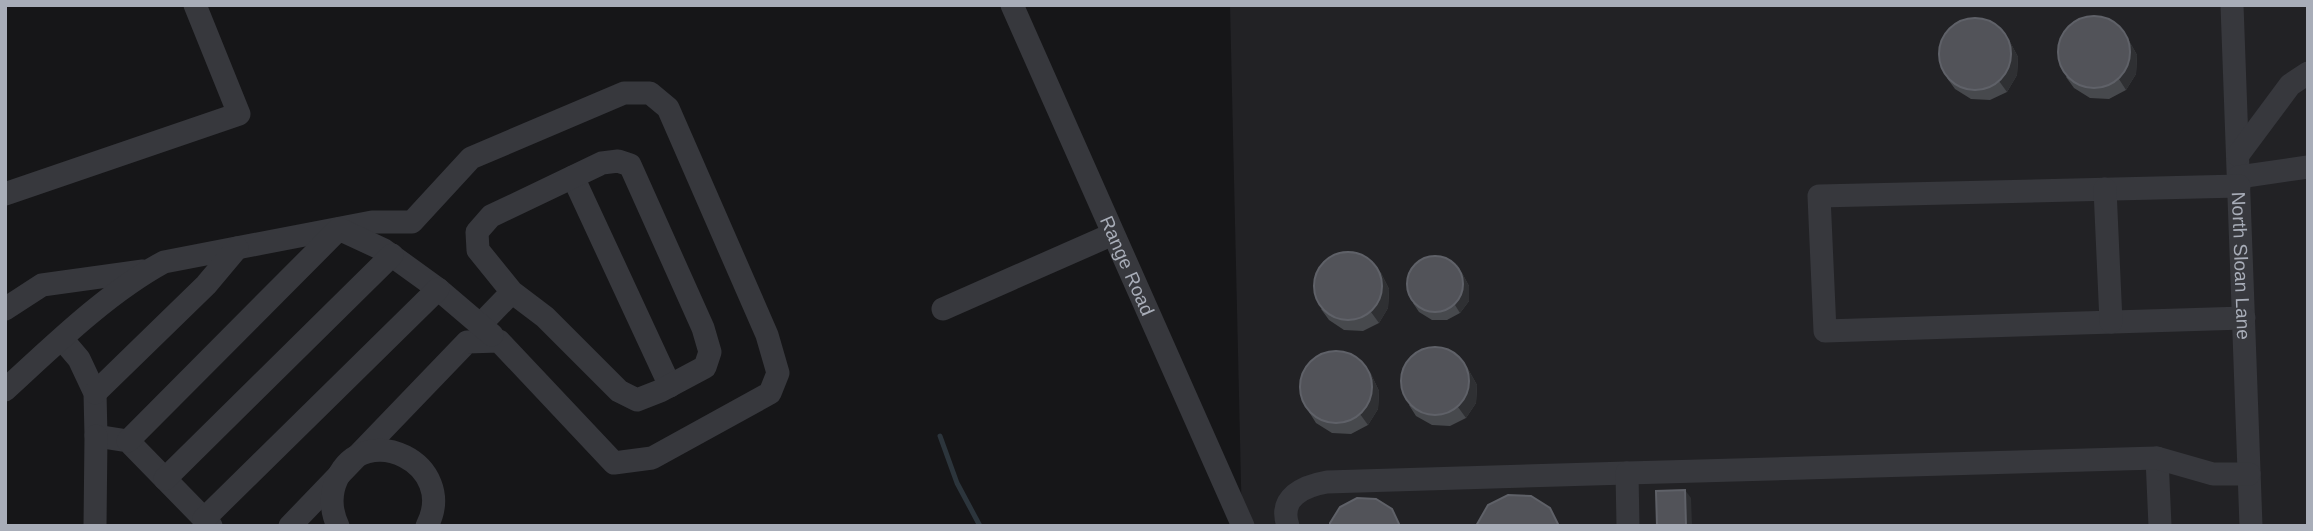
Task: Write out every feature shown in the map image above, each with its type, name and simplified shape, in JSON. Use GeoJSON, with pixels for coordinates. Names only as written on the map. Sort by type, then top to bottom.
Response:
{"type":"FeatureCollection","features":[{"type":"Feature","properties":{"kind":"street"},"geometry":{"type":"LineString","coordinates":[[5,194],[239,114],[195,5]]}},
{"type":"Feature","properties":{"kind":"street","name":"Range Road"},"geometry":{"type":"LineString","coordinates":[[1012,5],[1243,526]]}},
{"type":"Feature","properties":{"kind":"street","name":"North Sloan Lane"},"geometry":{"type":"LineString","coordinates":[[2232,5],[2251,526]]}},
{"type":"Feature","properties":{"kind":"street"},"geometry":{"type":"LineString","coordinates":[[2239,172],[2290,85],[2308,74]]}},
{"type":"Feature","properties":{"kind":"street"},"geometry":{"type":"LineString","coordinates":[[5,390],[136,277],[163,262],[372,222],[412,222],[471,158],[624,93],[650,93],[668,108],[767,335],[778,373],[770,393],[652,458],[614,463],[499,341],[438,289],[392,255],[339,229]]}},
{"type":"Feature","properties":{"kind":"street"},"geometry":{"type":"LineString","coordinates":[[618,160],[630,165],[703,328],[710,352],[705,367],[637,400],[620,391],[545,317],[512,292],[478,250],[477,232],[491,216],[573,177],[603,163],[618,160]]}},
{"type":"Feature","properties":{"kind":"street"},"geometry":{"type":"LineString","coordinates":[[2244,318],[1825,331],[1819,196],[2105,188],[2239,172],[2308,167]]}},
{"type":"Feature","properties":{"kind":"street"},"geometry":{"type":"LineString","coordinates":[[573,177],[670,386]]}},
{"type":"Feature","properties":{"kind":"street"},"geometry":{"type":"LineString","coordinates":[[2105,188],[2111,322]]}},
{"type":"Feature","properties":{"kind":"street"},"geometry":{"type":"LineString","coordinates":[[128,441],[339,229]]}},
{"type":"Feature","properties":{"kind":"street"},"geometry":{"type":"LineString","coordinates":[[943,309],[1113,234]]}},
{"type":"Feature","properties":{"kind":"street"},"geometry":{"type":"LineString","coordinates":[[94,393],[206,285],[237,248]]}},
{"type":"Feature","properties":{"kind":"street"},"geometry":{"type":"LineString","coordinates":[[165,479],[392,255]]}},
{"type":"Feature","properties":{"kind":"street"},"geometry":{"type":"LineString","coordinates":[[5,309],[42,285],[146,271]]}},
{"type":"Feature","properties":{"kind":"street"},"geometry":{"type":"LineString","coordinates":[[96,436],[128,441],[208,522],[438,289]]}},
{"type":"Feature","properties":{"kind":"street"},"geometry":{"type":"LineString","coordinates":[[480,325],[512,292]]}},
{"type":"Feature","properties":{"kind":"street"},"geometry":{"type":"LineString","coordinates":[[62,339],[79,359],[94,393],[95,526]]}},
{"type":"Feature","properties":{"kind":"street"},"geometry":{"type":"LineString","coordinates":[[290,526],[467,342],[499,341]]}},
{"type":"Feature","properties":{"kind":"street"},"geometry":{"type":"LineString","coordinates":[[338,526],[333,512],[332,492],[340,474],[353,460],[371,452],[391,451],[410,458],[424,472],[433,490],[433,510],[427,526]]}},
{"type":"Feature","properties":{"kind":"street"},"geometry":{"type":"LineString","coordinates":[[1288,526],[1288,503],[1298,492],[1310,485],[1341,482],[2157,458],[2213,474],[2249,474]]}},
{"type":"Feature","properties":{"kind":"street"},"geometry":{"type":"LineString","coordinates":[[2157,458],[2160,526]]}},
{"type":"Feature","properties":{"kind":"street"},"geometry":{"type":"LineString","coordinates":[[1627,473],[1628,526]]}},
{"type":"Feature","properties":{"kind":"shaded area"},"geometry":{"type":"Polygon","coordinates":[[[1230,5],[2308,5],[2308,526],[1242,526],[1230,5]]]}},
{"type":"Feature","properties":{"kind":"building"},"geometry":{"type":"Polygon","coordinates":[[[2094,16],[2114,22],[2124,32],[2130,52],[2124,72],[2114,82],[2094,88],[2074,82],[2064,72],[2058,52],[2064,32],[2074,22],[2094,16]]]}},
{"type":"Feature","properties":{"kind":"building"},"geometry":{"type":"Polygon","coordinates":[[[1975,18],[1995,24],[2005,34],[2011,54],[2005,74],[1995,84],[1975,90],[1955,84],[1945,74],[1939,54],[1945,34],[1955,24],[1975,18]]]}},
{"type":"Feature","properties":{"kind":"building"},"geometry":{"type":"Polygon","coordinates":[[[1355,252],[1376,267],[1382,279],[1380,299],[1372,310],[1355,320],[1341,320],[1324,310],[1316,299],[1314,279],[1324,262],[1335,254],[1355,252]]]}},
{"type":"Feature","properties":{"kind":"building"},"geometry":{"type":"Polygon","coordinates":[[[1429,256],[1441,256],[1451,260],[1459,268],[1463,284],[1459,300],[1451,308],[1441,312],[1429,312],[1419,308],[1411,300],[1407,290],[1407,278],[1411,268],[1419,260],[1429,256]]]}},
{"type":"Feature","properties":{"kind":"building"},"geometry":{"type":"Polygon","coordinates":[[[1428,347],[1442,347],[1454,352],[1464,362],[1469,381],[1464,400],[1454,410],[1442,415],[1428,415],[1416,410],[1406,400],[1401,388],[1401,374],[1406,362],[1416,352],[1428,347]]]}},
{"type":"Feature","properties":{"kind":"building"},"geometry":{"type":"Polygon","coordinates":[[[1336,351],[1356,357],[1366,367],[1372,387],[1366,407],[1356,417],[1336,423],[1316,417],[1306,407],[1300,387],[1306,367],[1316,357],[1336,351]]]}},
{"type":"Feature","properties":{"kind":"building"},"geometry":{"type":"Polygon","coordinates":[[[1685,490],[1686,526],[1657,526],[1656,491],[1685,490]]]}},
{"type":"Feature","properties":{"kind":"building"},"geometry":{"type":"Polygon","coordinates":[[[1508,495],[1531,496],[1550,508],[1559,526],[1476,526],[1488,505],[1508,495]]]}},
{"type":"Feature","properties":{"kind":"building"},"geometry":{"type":"Polygon","coordinates":[[[1357,498],[1376,499],[1392,509],[1400,526],[1330,526],[1340,507],[1357,498]]]}},
{"type":"Feature","properties":{"kind":"waterway"},"geometry":{"type":"LineString","coordinates":[[940,436],[957,483],[980,526]]}}]}
